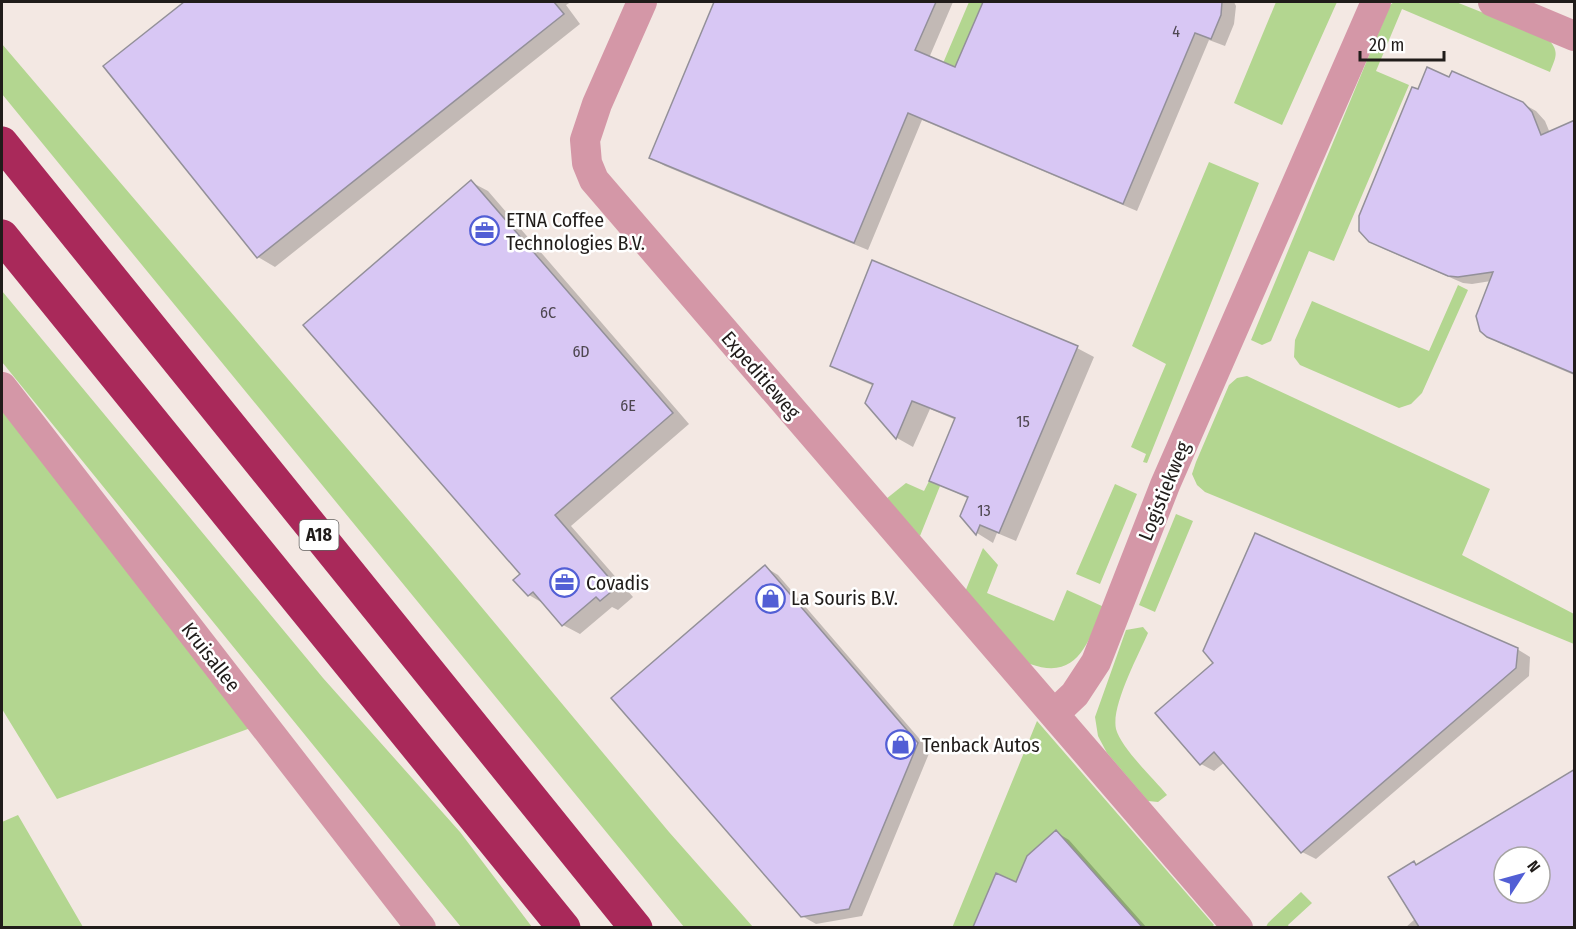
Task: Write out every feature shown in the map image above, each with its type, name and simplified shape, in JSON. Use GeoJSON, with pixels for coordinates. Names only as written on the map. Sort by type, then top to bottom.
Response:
{"type":"FeatureCollection","features":[{"type":"Feature","properties":{"kind":"highway","name":"A18"},"geometry":{"type":"LineString","coordinates":[[2,143],[636,927]]}},
{"type":"Feature","properties":{"kind":"highway"},"geometry":{"type":"LineString","coordinates":[[2,236],[564,927]]}},
{"type":"Feature","properties":{"kind":"street","name":"Expeditieweg"},"geometry":{"type":"LineString","coordinates":[[642,2],[597,104],[585,140],[587,163],[594,180],[1055,713]]}},
{"type":"Feature","properties":{"kind":"street","name":"Logistiekweg"},"geometry":{"type":"LineString","coordinates":[[1055,713],[1075,694],[1096,662],[1165,485],[1376,2]]}},
{"type":"Feature","properties":{"kind":"street"},"geometry":{"type":"LineString","coordinates":[[1493,2],[1575,36]]}},
{"type":"Feature","properties":{"kind":"street","name":"Kruisallee"},"geometry":{"type":"LineString","coordinates":[[2,387],[421,927]]}},
{"type":"Feature","properties":{"kind":"street"},"geometry":{"type":"LineString","coordinates":[[1055,713],[1238,927]]}},
{"type":"Feature","properties":{"kind":"green space"},"geometry":{"type":"Polygon","coordinates":[[[969,2],[983,2],[933,120],[921,115],[969,2]]]}},
{"type":"Feature","properties":{"kind":"green space"},"geometry":{"type":"Polygon","coordinates":[[[1276,2],[1337,2],[1282,125],[1234,103],[1276,2]]]}},
{"type":"Feature","properties":{"kind":"green space"},"geometry":{"type":"Polygon","coordinates":[[[1394,2],[1456,2],[1547,38],[1554,47],[1556,54],[1554,62],[1550,72],[1402,9],[1376,71],[1409,85],[1334,261],[1309,251],[1271,341],[1262,345],[1251,340],[1390,5],[1394,2]]]}},
{"type":"Feature","properties":{"kind":"green space"},"geometry":{"type":"Polygon","coordinates":[[[2,44],[433,549],[669,832],[753,927],[684,927],[2,94],[2,44]]]}},
{"type":"Feature","properties":{"kind":"green space"},"geometry":{"type":"Polygon","coordinates":[[[1209,162],[1259,183],[1147,463],[1143,462],[1146,454],[1131,447],[1166,364],[1132,346],[1209,162]]]}},
{"type":"Feature","properties":{"kind":"green space"},"geometry":{"type":"Polygon","coordinates":[[[1458,285],[1468,290],[1422,393],[1411,404],[1399,408],[1300,365],[1294,357],[1295,340],[1312,301],[1429,351],[1458,285]]]}},
{"type":"Feature","properties":{"kind":"green space"},"geometry":{"type":"Polygon","coordinates":[[[2,291],[323,678],[460,832],[532,927],[461,927],[2,362],[2,291]]]}},
{"type":"Feature","properties":{"kind":"green space"},"geometry":{"type":"Polygon","coordinates":[[[1247,376],[1490,489],[1462,555],[1574,614],[1574,644],[1205,492],[1197,485],[1192,474],[1196,462],[1229,385],[1237,378],[1247,376]]]}},
{"type":"Feature","properties":{"kind":"green space"},"geometry":{"type":"Polygon","coordinates":[[[2,406],[259,725],[57,799],[2,709],[2,406]]]}},
{"type":"Feature","properties":{"kind":"green space"},"geometry":{"type":"Polygon","coordinates":[[[929,481],[940,486],[920,536],[886,499],[906,483],[924,491],[929,481]]]}},
{"type":"Feature","properties":{"kind":"green space"},"geometry":{"type":"Polygon","coordinates":[[[1115,484],[1137,494],[1100,584],[1076,574],[1115,484]]]}},
{"type":"Feature","properties":{"kind":"green space"},"geometry":{"type":"Polygon","coordinates":[[[1176,514],[1193,521],[1155,612],[1139,605],[1176,514]]]}},
{"type":"Feature","properties":{"kind":"green space"},"geometry":{"type":"Polygon","coordinates":[[[983,548],[998,565],[987,593],[1054,621],[1067,590],[1104,607],[1086,645],[1070,663],[1046,668],[1030,664],[965,592],[983,548]]]}},
{"type":"Feature","properties":{"kind":"green space"},"geometry":{"type":"Polygon","coordinates":[[[1143,627],[1148,633],[1121,695],[1117,708],[1116,729],[1124,745],[1167,795],[1158,802],[1148,801],[1107,753],[1098,736],[1095,717],[1126,630],[1143,627]]]}},
{"type":"Feature","properties":{"kind":"green space"},"geometry":{"type":"Polygon","coordinates":[[[1037,721],[1214,925],[1211,928],[952,928],[1037,721]]]}},
{"type":"Feature","properties":{"kind":"green space"},"geometry":{"type":"Polygon","coordinates":[[[18,815],[83,927],[2,927],[2,822],[18,815]]]}},
{"type":"Feature","properties":{"kind":"green space"},"geometry":{"type":"Polygon","coordinates":[[[1301,892],[1312,903],[1288,925],[1289,927],[1266,927],[1268,923],[1301,892]]]}},
{"type":"Feature","properties":{"kind":"building"},"geometry":{"type":"Polygon","coordinates":[[[184,2],[554,2],[564,14],[257,258],[103,66],[184,2]]]}},
{"type":"Feature","properties":{"kind":"building"},"geometry":{"type":"Polygon","coordinates":[[[714,2],[936,2],[915,50],[955,67],[983,2],[1222,2],[1221,15],[1211,39],[1195,33],[1123,204],[908,113],[854,243],[649,158],[714,2]]]}},
{"type":"Feature","properties":{"kind":"building"},"geometry":{"type":"Polygon","coordinates":[[[1427,67],[1449,77],[1452,71],[1523,102],[1532,112],[1541,135],[1575,120],[1575,374],[1487,337],[1480,331],[1476,316],[1493,272],[1458,277],[1448,276],[1369,242],[1359,231],[1359,216],[1412,87],[1418,89],[1427,67]]]}},
{"type":"Feature","properties":{"kind":"building"},"geometry":{"type":"Polygon","coordinates":[[[471,180],[673,413],[555,515],[617,587],[600,601],[596,597],[562,626],[533,592],[528,596],[513,580],[520,574],[303,325],[471,180]]]}},
{"type":"Feature","properties":{"kind":"building"},"geometry":{"type":"Polygon","coordinates":[[[872,260],[1078,346],[999,533],[980,525],[976,535],[960,516],[968,497],[929,481],[955,418],[912,401],[896,439],[865,403],[873,384],[830,366],[872,260]]]}},
{"type":"Feature","properties":{"kind":"building"},"geometry":{"type":"Polygon","coordinates":[[[1255,533],[1518,648],[1516,668],[1301,853],[1214,752],[1200,765],[1155,713],[1213,663],[1203,651],[1255,533]]]}},
{"type":"Feature","properties":{"kind":"building"},"geometry":{"type":"Polygon","coordinates":[[[765,565],[918,743],[849,909],[801,917],[611,698],[765,565]]]}},
{"type":"Feature","properties":{"kind":"building"},"geometry":{"type":"Polygon","coordinates":[[[1575,769],[1575,927],[1419,927],[1388,877],[1414,861],[1416,865],[1575,769]]]}},
{"type":"Feature","properties":{"kind":"building"},"geometry":{"type":"Polygon","coordinates":[[[1056,830],[1142,927],[973,927],[996,873],[1016,882],[1027,856],[1056,830]]]}},
{"type":"Feature","properties":{"kind":"place","name":"ETNA Coffee Technologies B.V."},"geometry":{"type":"Point","coordinates":[485,231]}},
{"type":"Feature","properties":{"kind":"place","name":"Covadis"},"geometry":{"type":"Point","coordinates":[565,583]}},
{"type":"Feature","properties":{"kind":"place","name":"La Souris B.V."},"geometry":{"type":"Point","coordinates":[770,598]}},
{"type":"Feature","properties":{"kind":"place","name":"Tenback Autos"},"geometry":{"type":"Point","coordinates":[901,745]}}]}
